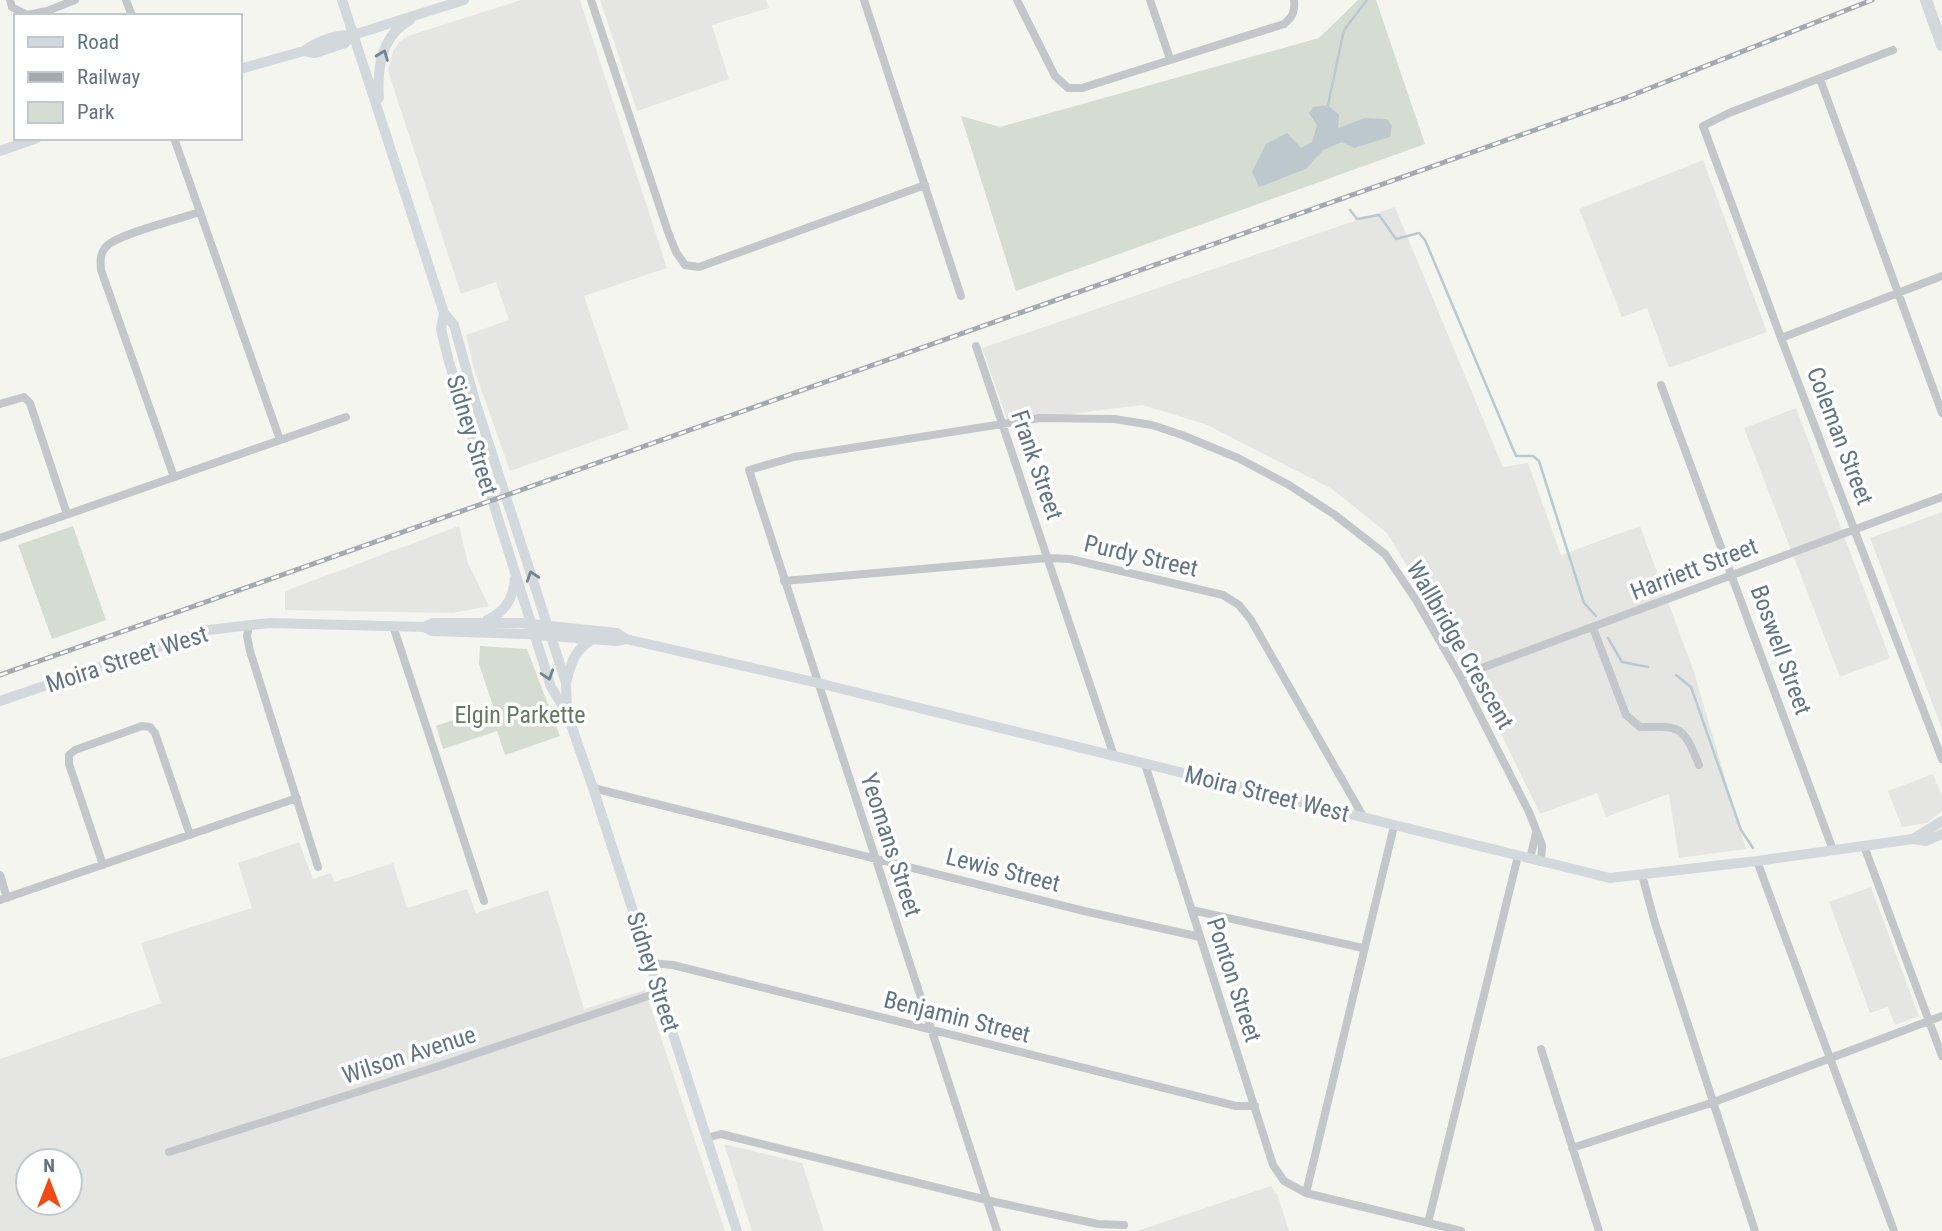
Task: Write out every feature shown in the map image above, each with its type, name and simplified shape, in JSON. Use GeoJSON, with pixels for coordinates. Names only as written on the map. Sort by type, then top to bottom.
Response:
{"type":"FeatureCollection","features":[{"type":"Feature","properties":{"kind":"main road","name":"Sidney Street"},"geometry":{"type":"LineString","coordinates":[[342,0],[444,313],[454,325],[566,682],[567,713]]}},
{"type":"Feature","properties":{"kind":"main road"},"geometry":{"type":"LineString","coordinates":[[242,68],[304,51],[313,44],[342,34],[353,35],[464,0]]}},
{"type":"Feature","properties":{"kind":"main road"},"geometry":{"type":"LineString","coordinates":[[1926,1],[1942,46]]}},
{"type":"Feature","properties":{"kind":"main road"},"geometry":{"type":"LineString","coordinates":[[380,113],[380,57],[392,36],[403,24],[421,14]]}},
{"type":"Feature","properties":{"kind":"main road"},"geometry":{"type":"LineString","coordinates":[[0,151],[31,140]]}},
{"type":"Feature","properties":{"kind":"main road","name":"Sidney Street"},"geometry":{"type":"LineString","coordinates":[[444,313],[441,329],[444,340],[551,687],[567,713],[593,788],[737,1231]]}},
{"type":"Feature","properties":{"kind":"main road"},"geometry":{"type":"LineString","coordinates":[[482,622],[498,615],[509,603],[515,572]]}},
{"type":"Feature","properties":{"kind":"main road","name":"Moira Street West"},"geometry":{"type":"LineString","coordinates":[[424,627],[433,623],[482,622],[591,640],[626,639]]}},
{"type":"Feature","properties":{"kind":"main road","name":"Moira Street West"},"geometry":{"type":"LineString","coordinates":[[0,701],[208,630],[270,623],[424,627],[432,631],[533,629]]}},
{"type":"Feature","properties":{"kind":"main road","name":"Moira Street West"},"geometry":{"type":"LineString","coordinates":[[549,631],[617,633],[626,639],[818,683],[1610,878],[1757,862],[1913,839],[1926,841],[1940,836]]}},
{"type":"Feature","properties":{"kind":"main road"},"geometry":{"type":"LineString","coordinates":[[566,682],[574,654],[579,647],[591,640]]}},
{"type":"Feature","properties":{"kind":"main road","name":"Moira Street West"},"geometry":{"type":"LineString","coordinates":[[1913,839],[1942,821]]}},
{"type":"Feature","properties":{"kind":"street"},"geometry":{"type":"LineString","coordinates":[[10,0],[12,7],[25,14]]}},
{"type":"Feature","properties":{"kind":"street"},"geometry":{"type":"LineString","coordinates":[[32,14],[75,0]]}},
{"type":"Feature","properties":{"kind":"street"},"geometry":{"type":"LineString","coordinates":[[591,0],[668,232],[685,265],[699,267],[925,185]]}},
{"type":"Feature","properties":{"kind":"street"},"geometry":{"type":"LineString","coordinates":[[864,0],[961,296]]}},
{"type":"Feature","properties":{"kind":"street"},"geometry":{"type":"LineString","coordinates":[[1017,0],[1055,76],[1068,88],[1082,88],[1284,23],[1295,10],[1294,0]]}},
{"type":"Feature","properties":{"kind":"street"},"geometry":{"type":"LineString","coordinates":[[1150,0],[1170,59]]}},
{"type":"Feature","properties":{"kind":"street"},"geometry":{"type":"LineString","coordinates":[[1893,50],[1820,79],[1942,413]]}},
{"type":"Feature","properties":{"kind":"street","name":"Coleman Street"},"geometry":{"type":"LineString","coordinates":[[1820,79],[1729,113],[1703,126],[1942,760]]}},
{"type":"Feature","properties":{"kind":"street"},"geometry":{"type":"LineString","coordinates":[[175,140],[280,440]]}},
{"type":"Feature","properties":{"kind":"street"},"geometry":{"type":"LineString","coordinates":[[174,477],[101,270],[100,260],[103,251],[118,240],[200,212]]}},
{"type":"Feature","properties":{"kind":"street"},"geometry":{"type":"LineString","coordinates":[[1781,338],[1942,276]]}},
{"type":"Feature","properties":{"kind":"street","name":"Frank Street"},"geometry":{"type":"LineString","coordinates":[[976,346],[1114,756]]}},
{"type":"Feature","properties":{"kind":"street","name":"Boswell Street"},"geometry":{"type":"LineString","coordinates":[[1661,385],[1833,850]]}},
{"type":"Feature","properties":{"kind":"street"},"geometry":{"type":"LineString","coordinates":[[0,404],[24,397],[30,403],[67,514]]}},
{"type":"Feature","properties":{"kind":"street"},"geometry":{"type":"LineString","coordinates":[[0,538],[346,417]]}},
{"type":"Feature","properties":{"kind":"street","name":"Wallbridge Crescent"},"geometry":{"type":"LineString","coordinates":[[749,470],[794,457],[1040,418],[1114,419],[1152,425],[1238,458],[1335,515],[1385,554],[1416,600],[1460,676],[1529,812],[1536,830],[1536,861]]}},
{"type":"Feature","properties":{"kind":"street","name":"Yeomans Street"},"geometry":{"type":"LineString","coordinates":[[749,470],[998,1231]]}},
{"type":"Feature","properties":{"kind":"street","name":"Harriett Street"},"geometry":{"type":"LineString","coordinates":[[1460,676],[1942,497]]}},
{"type":"Feature","properties":{"kind":"street","name":"Purdy Street"},"geometry":{"type":"LineString","coordinates":[[785,581],[1048,558],[1070,559],[1223,594],[1239,605],[1251,620],[1364,818]]}},
{"type":"Feature","properties":{"kind":"street"},"geometry":{"type":"LineString","coordinates":[[249,625],[247,636],[250,651],[318,867]]}},
{"type":"Feature","properties":{"kind":"street"},"geometry":{"type":"LineString","coordinates":[[393,626],[484,901]]}},
{"type":"Feature","properties":{"kind":"street"},"geometry":{"type":"LineString","coordinates":[[1593,628],[1626,715],[1640,727],[1672,726],[1687,736],[1699,765]]}},
{"type":"Feature","properties":{"kind":"street"},"geometry":{"type":"LineString","coordinates":[[103,865],[69,764],[69,755],[75,750],[142,726],[150,727],[155,733],[190,835]]}},
{"type":"Feature","properties":{"kind":"street","name":"Ponton Street"},"geometry":{"type":"LineString","coordinates":[[1145,764],[1273,1165],[1284,1181],[1306,1193]]}},
{"type":"Feature","properties":{"kind":"street","name":"Lewis Street"},"geometry":{"type":"LineString","coordinates":[[593,788],[1084,911],[1200,937]]}},
{"type":"Feature","properties":{"kind":"street"},"geometry":{"type":"LineString","coordinates":[[0,875],[4,899],[296,798]]}},
{"type":"Feature","properties":{"kind":"street"},"geometry":{"type":"LineString","coordinates":[[1394,825],[1306,1193],[1461,1231]]}},
{"type":"Feature","properties":{"kind":"street"},"geometry":{"type":"LineString","coordinates":[[1864,846],[1942,1056]]}},
{"type":"Feature","properties":{"kind":"street"},"geometry":{"type":"LineString","coordinates":[[1429,1223],[1518,856]]}},
{"type":"Feature","properties":{"kind":"street"},"geometry":{"type":"LineString","coordinates":[[1757,862],[1894,1231]]}},
{"type":"Feature","properties":{"kind":"street"},"geometry":{"type":"LineString","coordinates":[[1642,875],[1655,923],[1755,1231]]}},
{"type":"Feature","properties":{"kind":"street"},"geometry":{"type":"LineString","coordinates":[[1192,910],[1363,948]]}},
{"type":"Feature","properties":{"kind":"street","name":"Benjamin Street"},"geometry":{"type":"LineString","coordinates":[[650,963],[673,965],[1236,1106],[1255,1107]]}},
{"type":"Feature","properties":{"kind":"street","name":"Wilson Avenue"},"geometry":{"type":"LineString","coordinates":[[169,1152],[660,992]]}},
{"type":"Feature","properties":{"kind":"street"},"geometry":{"type":"LineString","coordinates":[[1572,1148],[1714,1102],[1942,1016]]}},
{"type":"Feature","properties":{"kind":"street"},"geometry":{"type":"LineString","coordinates":[[1541,1049],[1599,1231]]}},
{"type":"Feature","properties":{"kind":"street"},"geometry":{"type":"LineString","coordinates":[[706,1139],[722,1134],[987,1200],[1098,1224],[1124,1226]]}},
{"type":"Feature","properties":{"kind":"shaded area"},"geometry":{"type":"Polygon","coordinates":[[[521,0],[580,0],[667,268],[584,296],[629,429],[510,471],[474,369],[466,335],[509,320],[496,282],[461,294],[388,71],[393,51],[399,42],[408,36],[521,0]]]}},
{"type":"Feature","properties":{"kind":"shaded area"},"geometry":{"type":"Polygon","coordinates":[[[600,0],[766,0],[769,8],[712,25],[729,79],[637,111],[600,0]]]}},
{"type":"Feature","properties":{"kind":"shaded area"},"geometry":{"type":"Polygon","coordinates":[[[1328,105],[1339,115],[1338,128],[1365,118],[1387,119],[1392,126],[1390,137],[1354,148],[1342,142],[1323,150],[1306,169],[1259,187],[1252,172],[1266,144],[1287,133],[1301,148],[1312,142],[1317,125],[1309,113],[1313,107],[1328,105]]]}},
{"type":"Feature","properties":{"kind":"shaded area"},"geometry":{"type":"Polygon","coordinates":[[[1703,160],[1767,332],[1669,368],[1647,308],[1622,317],[1579,209],[1703,160]]]}},
{"type":"Feature","properties":{"kind":"shaded area"},"geometry":{"type":"Polygon","coordinates":[[[1395,207],[1503,467],[1528,463],[1561,555],[1640,526],[1694,672],[1746,849],[1679,858],[1669,794],[1606,817],[1597,793],[1540,814],[1470,670],[1387,533],[1332,489],[1205,424],[1142,405],[1008,422],[982,348],[1395,207]]]}},
{"type":"Feature","properties":{"kind":"shaded area"},"geometry":{"type":"Polygon","coordinates":[[[1796,408],[1890,658],[1840,677],[1744,428],[1796,408]]]}},
{"type":"Feature","properties":{"kind":"shaded area"},"geometry":{"type":"Polygon","coordinates":[[[1942,512],[1942,729],[1870,538],[1942,512]]]}},
{"type":"Feature","properties":{"kind":"shaded area"},"geometry":{"type":"Polygon","coordinates":[[[459,526],[468,563],[489,606],[453,613],[285,610],[285,591],[459,526]]]}},
{"type":"Feature","properties":{"kind":"shaded area"},"geometry":{"type":"Polygon","coordinates":[[[1933,774],[1942,796],[1942,811],[1927,823],[1902,827],[1888,791],[1933,774]]]}},
{"type":"Feature","properties":{"kind":"shaded area"},"geometry":{"type":"Polygon","coordinates":[[[299,842],[313,879],[331,873],[334,882],[393,863],[407,908],[467,889],[476,913],[548,890],[584,1009],[645,990],[725,1231],[0,1231],[0,1059],[161,1003],[141,943],[252,908],[238,863],[299,842]]]}},
{"type":"Feature","properties":{"kind":"shaded area"},"geometry":{"type":"Polygon","coordinates":[[[1871,887],[1919,1016],[1895,1025],[1888,1007],[1870,1013],[1829,902],[1871,887]]]}},
{"type":"Feature","properties":{"kind":"shaded area"},"geometry":{"type":"Polygon","coordinates":[[[724,1144],[802,1163],[824,1231],[752,1231],[724,1144]]]}},
{"type":"Feature","properties":{"kind":"shaded area"},"geometry":{"type":"Polygon","coordinates":[[[1271,1186],[1278,1196],[1289,1231],[1137,1231],[1271,1186]]]}},
{"type":"Feature","properties":{"kind":"green space"},"geometry":{"type":"Polygon","coordinates":[[[1358,0],[1376,0],[1425,144],[1016,291],[961,116],[1000,127],[1319,38],[1358,0]]]}},
{"type":"Feature","properties":{"kind":"green space"},"geometry":{"type":"Polygon","coordinates":[[[73,526],[106,620],[52,639],[18,545],[73,526]]]}},
{"type":"Feature","properties":{"kind":"green space","name":"Elgin Parkette"},"geometry":{"type":"Polygon","coordinates":[[[480,646],[527,649],[560,736],[505,755],[497,731],[443,749],[436,726],[493,706],[479,664],[480,646]]]}},
{"type":"Feature","properties":{"kind":"waterway"},"geometry":{"type":"LineString","coordinates":[[1328,105],[1344,30],[1367,0]]}},
{"type":"Feature","properties":{"kind":"waterway"},"geometry":{"type":"LineString","coordinates":[[1350,210],[1357,219],[1379,215],[1396,239],[1419,233],[1425,240],[1516,456],[1533,456],[1539,461],[1584,603],[1596,616]]}},
{"type":"Feature","properties":{"kind":"waterway"},"geometry":{"type":"LineString","coordinates":[[1608,638],[1622,662],[1648,667]]}},
{"type":"Feature","properties":{"kind":"waterway"},"geometry":{"type":"LineString","coordinates":[[1676,675],[1691,687],[1741,830],[1753,848]]}},
{"type":"Feature","properties":{"kind":"railway"},"geometry":{"type":"LineString","coordinates":[[0,675],[1625,98],[1872,0]]}}]}
